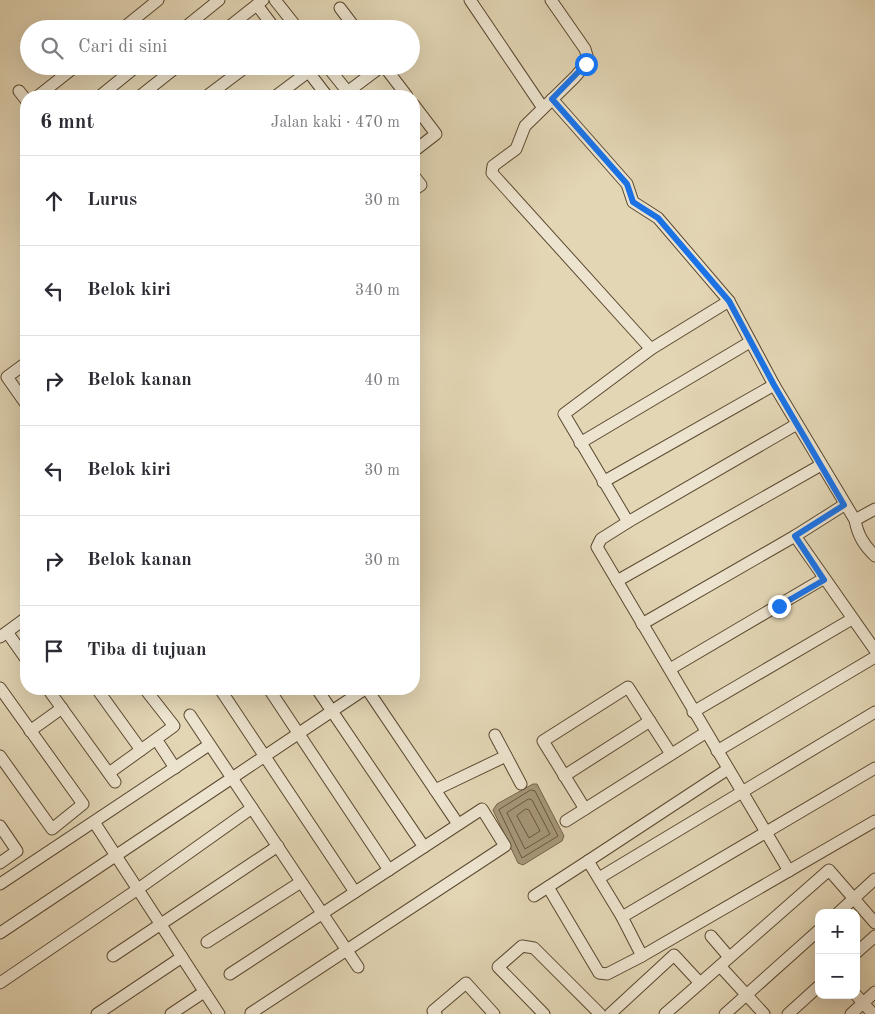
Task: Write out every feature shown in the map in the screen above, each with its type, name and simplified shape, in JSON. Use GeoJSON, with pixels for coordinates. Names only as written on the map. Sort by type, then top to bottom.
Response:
{"type":"FeatureCollection","features":[{"type":"Feature","properties":{"kind":"street"},"geometry":{"type":"LineString","coordinates":[[133,20],[158,0]]}},
{"type":"Feature","properties":{"kind":"street"},"geometry":{"type":"LineString","coordinates":[[195,20],[219,0]]}},
{"type":"Feature","properties":{"kind":"street"},"geometry":{"type":"LineString","coordinates":[[276,0],[291,20]]}},
{"type":"Feature","properties":{"kind":"street"},"geometry":{"type":"LineString","coordinates":[[470,0],[543,108]]}},
{"type":"Feature","properties":{"kind":"street"},"geometry":{"type":"LineString","coordinates":[[551,0],[585,49],[588,59],[586,64],[525,126],[516,149],[495,164],[492,173],[651,349]]}},
{"type":"Feature","properties":{"kind":"street"},"geometry":{"type":"LineString","coordinates":[[237,20],[260,2],[270,20]]}},
{"type":"Feature","properties":{"kind":"street"},"geometry":{"type":"LineString","coordinates":[[340,8],[349,20]]}},
{"type":"Feature","properties":{"kind":"street"},"geometry":{"type":"LineString","coordinates":[[46,90],[65,75]]}},
{"type":"Feature","properties":{"kind":"street"},"geometry":{"type":"LineString","coordinates":[[107,90],[126,75]]}},
{"type":"Feature","properties":{"kind":"street"},"geometry":{"type":"LineString","coordinates":[[149,90],[167,75]]}},
{"type":"Feature","properties":{"kind":"street"},"geometry":{"type":"LineString","coordinates":[[215,90],[235,75]]}},
{"type":"Feature","properties":{"kind":"street"},"geometry":{"type":"LineString","coordinates":[[283,90],[299,75]]}},
{"type":"Feature","properties":{"kind":"street"},"geometry":{"type":"LineString","coordinates":[[311,75],[322,90]]}},
{"type":"Feature","properties":{"kind":"street"},"geometry":{"type":"LineString","coordinates":[[333,75],[344,90]]}},
{"type":"Feature","properties":{"kind":"street"},"geometry":{"type":"LineString","coordinates":[[353,90],[372,75]]}},
{"type":"Feature","properties":{"kind":"street"},"geometry":{"type":"LineString","coordinates":[[390,75],[402,90]]}},
{"type":"Feature","properties":{"kind":"street"},"geometry":{"type":"LineString","coordinates":[[552,99],[627,184],[633,202],[658,218],[729,301],[774,385],[844,505],[855,520],[861,539],[875,556]]}},
{"type":"Feature","properties":{"kind":"street"},"geometry":{"type":"LineString","coordinates":[[420,113],[436,134],[420,146]]}},
{"type":"Feature","properties":{"kind":"street"},"geometry":{"type":"LineString","coordinates":[[628,522],[564,414],[651,349],[729,301]]}},
{"type":"Feature","properties":{"kind":"street"},"geometry":{"type":"LineString","coordinates":[[580,443],[750,342]]}},
{"type":"Feature","properties":{"kind":"street"},"geometry":{"type":"LineString","coordinates":[[20,367],[7,377],[20,395]]}},
{"type":"Feature","properties":{"kind":"street"},"geometry":{"type":"LineString","coordinates":[[603,482],[774,385]]}},
{"type":"Feature","properties":{"kind":"street"},"geometry":{"type":"LineString","coordinates":[[789,871],[705,733],[670,669],[598,550],[597,544],[628,522],[797,424]]}},
{"type":"Feature","properties":{"kind":"street"},"geometry":{"type":"LineString","coordinates":[[617,581],[821,466]]}},
{"type":"Feature","properties":{"kind":"street"},"geometry":{"type":"LineString","coordinates":[[642,624],[795,536],[844,505]]}},
{"type":"Feature","properties":{"kind":"street"},"geometry":{"type":"LineString","coordinates":[[855,520],[875,509]]}},
{"type":"Feature","properties":{"kind":"street"},"geometry":{"type":"LineString","coordinates":[[795,536],[824,580],[875,650]]}},
{"type":"Feature","properties":{"kind":"street"},"geometry":{"type":"LineString","coordinates":[[670,669],[824,580]]}},
{"type":"Feature","properties":{"kind":"street"},"geometry":{"type":"LineString","coordinates":[[693,712],[771,664],[852,619]]}},
{"type":"Feature","properties":{"kind":"street"},"geometry":{"type":"LineString","coordinates":[[20,623],[4,635],[20,652]]}},
{"type":"Feature","properties":{"kind":"street"},"geometry":{"type":"LineString","coordinates":[[717,751],[875,657]]}},
{"type":"Feature","properties":{"kind":"street"},"geometry":{"type":"LineString","coordinates":[[586,809],[543,741],[558,731],[628,687],[671,754]]}},
{"type":"Feature","properties":{"kind":"street"},"geometry":{"type":"LineString","coordinates":[[0,688],[83,804],[52,829],[0,756]]}},
{"type":"Feature","properties":{"kind":"street"},"geometry":{"type":"LineString","coordinates":[[52,695],[112,778],[141,750],[174,726],[151,695]]}},
{"type":"Feature","properties":{"kind":"street"},"geometry":{"type":"LineString","coordinates":[[101,695],[141,750]]}},
{"type":"Feature","properties":{"kind":"street"},"geometry":{"type":"LineString","coordinates":[[224,695],[355,892]]}},
{"type":"Feature","properties":{"kind":"street"},"geometry":{"type":"LineString","coordinates":[[273,695],[389,870]]}},
{"type":"Feature","properties":{"kind":"street"},"geometry":{"type":"LineString","coordinates":[[322,695],[424,847]]}},
{"type":"Feature","properties":{"kind":"street"},"geometry":{"type":"LineString","coordinates":[[0,933],[357,695]]}},
{"type":"Feature","properties":{"kind":"street"},"geometry":{"type":"LineString","coordinates":[[370,695],[458,824]]}},
{"type":"Feature","properties":{"kind":"street"},"geometry":{"type":"LineString","coordinates":[[30,730],[62,708]]}},
{"type":"Feature","properties":{"kind":"street"},"geometry":{"type":"LineString","coordinates":[[599,878],[875,712]]}},
{"type":"Feature","properties":{"kind":"street"},"geometry":{"type":"LineString","coordinates":[[190,715],[358,968]]}},
{"type":"Feature","properties":{"kind":"street"},"geometry":{"type":"LineString","coordinates":[[564,776],[650,721]]}},
{"type":"Feature","properties":{"kind":"street"},"geometry":{"type":"LineString","coordinates":[[566,821],[705,733]]}},
{"type":"Feature","properties":{"kind":"street"},"geometry":{"type":"LineString","coordinates":[[494,735],[522,784]]}},
{"type":"Feature","properties":{"kind":"street"},"geometry":{"type":"LineString","coordinates":[[160,745],[175,768]]}},
{"type":"Feature","properties":{"kind":"street"},"geometry":{"type":"LineString","coordinates":[[0,884],[209,745]]}},
{"type":"Feature","properties":{"kind":"street"},"geometry":{"type":"LineString","coordinates":[[435,790],[506,756]]}},
{"type":"Feature","properties":{"kind":"street"},"geometry":{"type":"LineString","coordinates":[[622,918],[875,768]]}},
{"type":"Feature","properties":{"kind":"street"},"geometry":{"type":"LineString","coordinates":[[534,896],[728,769]]}},
{"type":"Feature","properties":{"kind":"street"},"geometry":{"type":"LineString","coordinates":[[0,983],[138,890],[252,808]]}},
{"type":"Feature","properties":{"kind":"street"},"geometry":{"type":"LineString","coordinates":[[230,974],[482,809],[505,846],[251,1013]]}},
{"type":"Feature","properties":{"kind":"street"},"geometry":{"type":"LineString","coordinates":[[548,887],[599,973],[607,974],[642,956],[875,821]]}},
{"type":"Feature","properties":{"kind":"street"},"geometry":{"type":"LineString","coordinates":[[94,822],[219,1014]]}},
{"type":"Feature","properties":{"kind":"street"},"geometry":{"type":"LineString","coordinates":[[0,826],[17,851],[0,863]]}},
{"type":"Feature","properties":{"kind":"street"},"geometry":{"type":"LineString","coordinates":[[113,956],[278,846]]}},
{"type":"Feature","properties":{"kind":"street"},"geometry":{"type":"LineString","coordinates":[[588,861],[642,956]]}},
{"type":"Feature","properties":{"kind":"street"},"geometry":{"type":"LineString","coordinates":[[665,1014],[829,870],[875,923]]}},
{"type":"Feature","properties":{"kind":"street"},"geometry":{"type":"LineString","coordinates":[[842,909],[875,879]]}},
{"type":"Feature","properties":{"kind":"street"},"geometry":{"type":"LineString","coordinates":[[207,942],[301,882]]}},
{"type":"Feature","properties":{"kind":"street"},"geometry":{"type":"LineString","coordinates":[[725,1014],[815,934]]}},
{"type":"Feature","properties":{"kind":"street"},"geometry":{"type":"LineString","coordinates":[[711,936],[729,957]]}},
{"type":"Feature","properties":{"kind":"street"},"geometry":{"type":"LineString","coordinates":[[860,949],[875,936]]}},
{"type":"Feature","properties":{"kind":"street"},"geometry":{"type":"LineString","coordinates":[[544,1014],[498,967],[522,946],[534,948],[600,1014]]}},
{"type":"Feature","properties":{"kind":"street"},"geometry":{"type":"LineString","coordinates":[[610,1014],[674,955],[700,982]]}},
{"type":"Feature","properties":{"kind":"street"},"geometry":{"type":"LineString","coordinates":[[97,1014],[182,957]]}},
{"type":"Feature","properties":{"kind":"street"},"geometry":{"type":"LineString","coordinates":[[720,966],[764,1014]]}},
{"type":"Feature","properties":{"kind":"street"},"geometry":{"type":"LineString","coordinates":[[436,1014],[433,1011],[466,983],[494,1014]]}},
{"type":"Feature","properties":{"kind":"street"},"geometry":{"type":"LineString","coordinates":[[788,1014],[815,990]]}},
{"type":"Feature","properties":{"kind":"street"},"geometry":{"type":"LineString","coordinates":[[171,1014],[204,992]]}},
{"type":"Feature","properties":{"kind":"street"},"geometry":{"type":"LineString","coordinates":[[860,999],[875,992]]}},
{"type":"Feature","properties":{"kind":"street"},"geometry":{"type":"LineString","coordinates":[[851,1014],[859,999],[873,1014]]}},
{"type":"Feature","properties":{"kind":"water"},"geometry":{"type":"Polygon","coordinates":[[[533,784],[537,784],[564,836],[562,841],[523,865],[518,863],[493,810],[497,804],[533,784]]]}},
{"type":"Feature","properties":{"kind":"route"},"geometry":{"type":"LineString","coordinates":[[586,64],[552,99],[627,184],[633,202],[638,207],[653,213],[658,218],[729,301],[774,385],[844,505],[795,536],[824,580],[779,606]]}}]}
